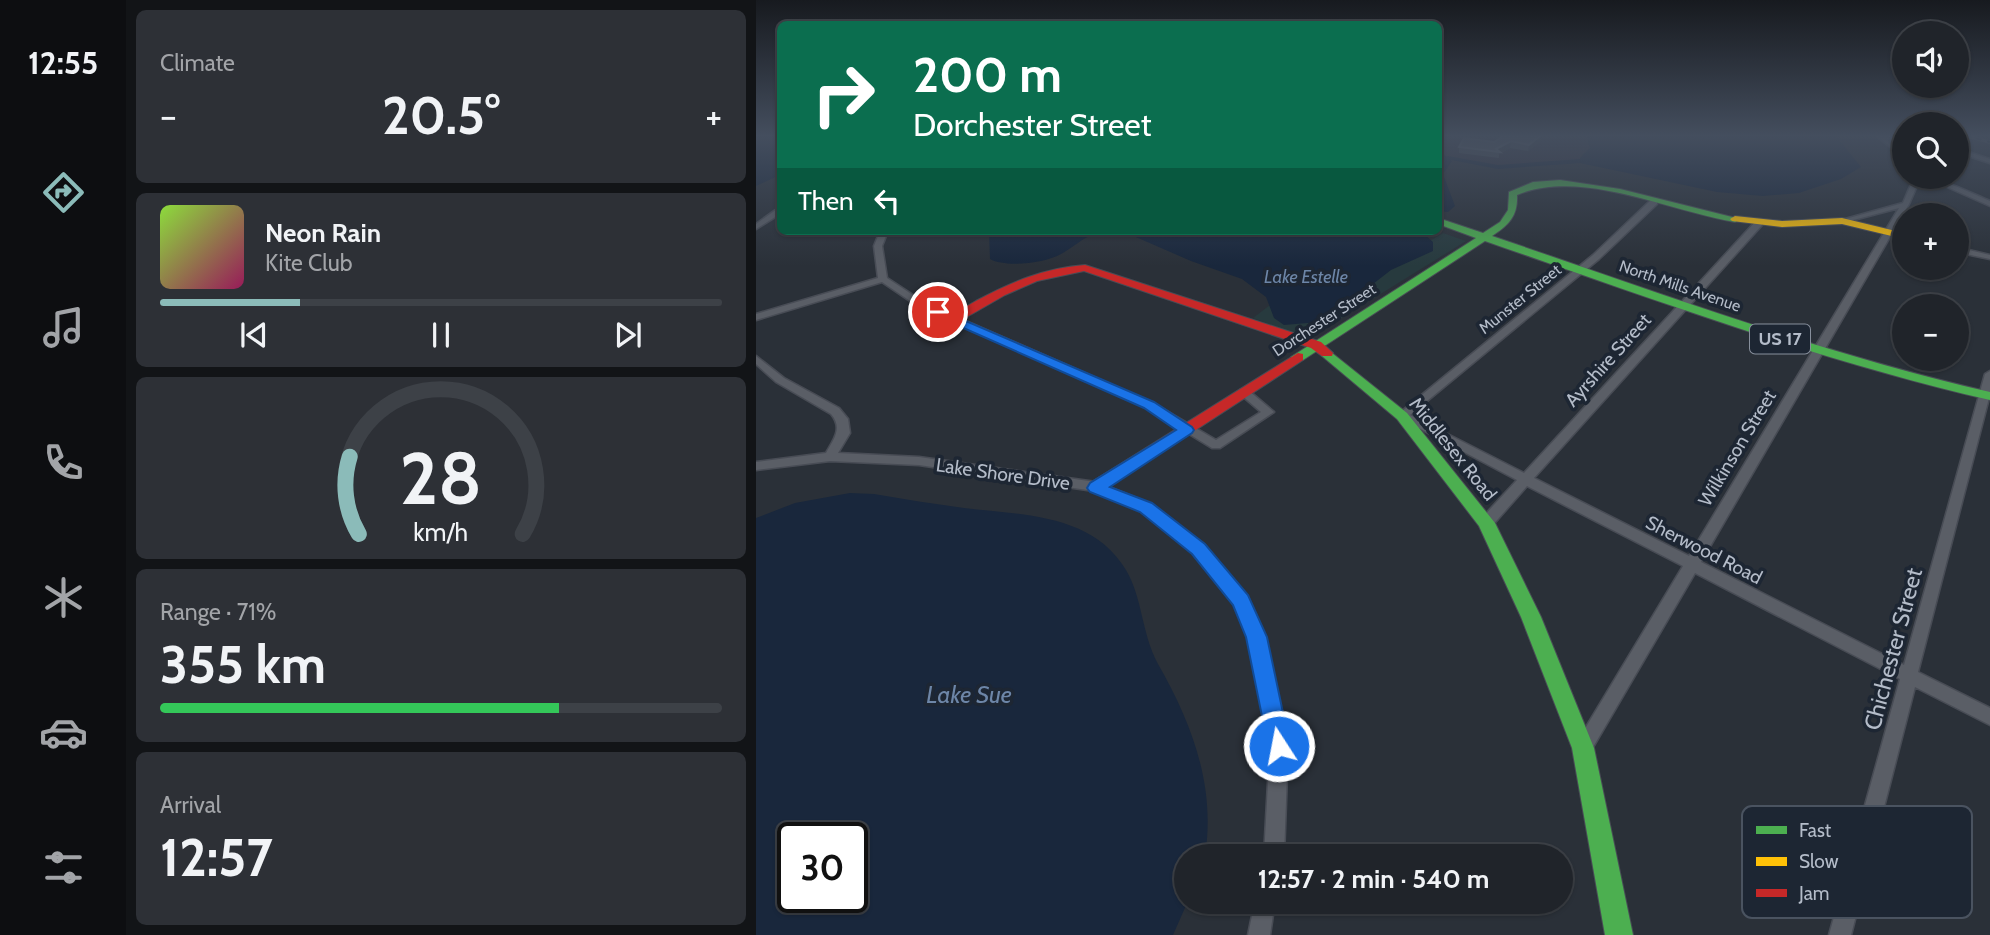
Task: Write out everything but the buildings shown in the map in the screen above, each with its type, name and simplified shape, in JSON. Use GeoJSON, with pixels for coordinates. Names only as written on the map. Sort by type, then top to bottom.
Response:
{"type":"FeatureCollection","features":[{"type":"Feature","properties":{"kind":"street","name":"Dorchester Street"},"geometry":{"type":"LineString","coordinates":[[1096,488],[1482,238],[1511,216],[1514,207],[1512,194],[1516,190],[1535,184],[1596,187],[1654,202]]}},
{"type":"Feature","properties":{"kind":"street"},"geometry":{"type":"LineString","coordinates":[[1956,189],[1990,204]]}},
{"type":"Feature","properties":{"kind":"street"},"geometry":{"type":"LineString","coordinates":[[1654,202],[1720,218],[1759,223],[1842,221],[1892,208]]}},
{"type":"Feature","properties":{"kind":"street","name":"Munster Street"},"geometry":{"type":"LineString","coordinates":[[1402,416],[1579,271],[1654,202]]}},
{"type":"Feature","properties":{"kind":"street"},"geometry":{"type":"LineString","coordinates":[[756,227],[777,213]]}},
{"type":"Feature","properties":{"kind":"street"},"geometry":{"type":"LineString","coordinates":[[1842,221],[1892,233]]}},
{"type":"Feature","properties":{"kind":"street","name":"North Mills Avenue"},"geometry":{"type":"LineString","coordinates":[[1442,223],[1819,352],[1987,402]]}},
{"type":"Feature","properties":{"kind":"street","name":"Ayrshire Street"},"geometry":{"type":"LineString","coordinates":[[1486,523],[1759,223]]}},
{"type":"Feature","properties":{"kind":"street","name":"North Mills Avenue"},"geometry":{"type":"LineString","coordinates":[[1442,228],[1482,238]]}},
{"type":"Feature","properties":{"kind":"street"},"geometry":{"type":"LineString","coordinates":[[882,235],[878,246],[883,279],[922,305],[1149,405],[1216,446],[1268,412],[1244,392]]}},
{"type":"Feature","properties":{"kind":"street","name":"Wilkinson Street"},"geometry":{"type":"LineString","coordinates":[[1583,748],[1819,352],[1892,242]]}},
{"type":"Feature","properties":{"kind":"street"},"geometry":{"type":"LineString","coordinates":[[1969,252],[1990,257]]}},
{"type":"Feature","properties":{"kind":"street","name":"Middlesex Road"},"geometry":{"type":"LineString","coordinates":[[954,319],[1041,273],[1071,267],[1085,268],[1316,345],[1349,369],[1402,416],[1486,523],[1531,617],[1583,748],[1619,935]]}},
{"type":"Feature","properties":{"kind":"street"},"geometry":{"type":"LineString","coordinates":[[756,317],[883,279]]}},
{"type":"Feature","properties":{"kind":"street"},"geometry":{"type":"LineString","coordinates":[[756,359],[780,380],[835,411],[842,419],[844,432],[830,457]]}},
{"type":"Feature","properties":{"kind":"street","name":"Chichester Street"},"geometry":{"type":"LineString","coordinates":[[1874,806],[1987,402],[1990,374]]}},
{"type":"Feature","properties":{"kind":"street","name":"Sherwood Road"},"geometry":{"type":"LineString","coordinates":[[1402,416],[1990,717]]}},
{"type":"Feature","properties":{"kind":"street","name":"Lake Shore Drive"},"geometry":{"type":"LineString","coordinates":[[756,466],[830,457],[919,461],[1096,488],[1146,508],[1199,549],[1241,601],[1256,637],[1279,746],[1275,844]]}},
{"type":"Feature","properties":{"kind":"street"},"geometry":{"type":"LineString","coordinates":[[1259,935],[1263,914]]}},
{"type":"Feature","properties":{"kind":"street","name":"Chichester Street"},"geometry":{"type":"LineString","coordinates":[[1840,935],[1845,918]]}},
{"type":"Feature","properties":{"kind":"green space"},"geometry":{"type":"Polygon","coordinates":[[[1443,233],[1466,241],[1308,339],[1253,318],[1300,282],[1376,235],[1394,235],[1423,245],[1443,233]]]}},
{"type":"Feature","properties":{"kind":"water"},"geometry":{"type":"Polygon","coordinates":[[[756,179],[772,179],[756,186],[756,179]]]}},
{"type":"Feature","properties":{"kind":"water"},"geometry":{"type":"Polygon","coordinates":[[[1442,179],[1445,179],[1455,206],[1448,212],[1442,211],[1442,179]]]}},
{"type":"Feature","properties":{"kind":"water"},"geometry":{"type":"Polygon","coordinates":[[[1654,179],[1842,179],[1799,193],[1763,196],[1717,192],[1654,179]]]}},
{"type":"Feature","properties":{"kind":"water"},"geometry":{"type":"Polygon","coordinates":[[[989,235],[1092,235],[1054,257],[1036,262],[1016,264],[990,259],[989,235]]]}},
{"type":"Feature","properties":{"kind":"water","name":"Lake Estelle"},"geometry":{"type":"Polygon","coordinates":[[[1131,235],[1425,235],[1433,242],[1433,251],[1391,270],[1337,312],[1319,322],[1284,325],[1274,318],[1266,297],[1242,279],[1131,235]]]}},
{"type":"Feature","properties":{"kind":"water","name":"Lake Sue"},"geometry":{"type":"Polygon","coordinates":[[[850,493],[874,494],[1054,520],[1094,537],[1112,551],[1132,581],[1152,652],[1191,732],[1204,780],[1208,830],[1206,844],[1174,844],[1174,914],[1182,914],[1173,935],[756,935],[756,518],[795,503],[850,493]]]}},
{"type":"Feature","properties":{"kind":"traffic: fast"},"geometry":{"type":"LineString","coordinates":[[1298,357],[1504,224],[1513,210],[1512,194],[1533,185],[1560,183],[1589,186],[1735,219]]}},
{"type":"Feature","properties":{"kind":"traffic: fast"},"geometry":{"type":"LineString","coordinates":[[1442,222],[1798,345],[1925,381],[1990,396]]}},
{"type":"Feature","properties":{"kind":"traffic: fast"},"geometry":{"type":"LineString","coordinates":[[1327,353],[1402,416],[1486,523],[1531,617],[1583,748],[1619,935]]}},
{"type":"Feature","properties":{"kind":"traffic: slow"},"geometry":{"type":"LineString","coordinates":[[1735,219],[1782,224],[1842,221],[1892,233]]}},
{"type":"Feature","properties":{"kind":"traffic: jam"},"geometry":{"type":"LineString","coordinates":[[954,319],[1033,278],[1067,269],[1085,268],[1316,345],[1327,353]]}},
{"type":"Feature","properties":{"kind":"traffic: jam"},"geometry":{"type":"LineString","coordinates":[[1096,487],[1298,357]]}},
{"type":"Feature","properties":{"kind":"route"},"geometry":{"type":"LineString","coordinates":[[938,312],[1149,405],[1186,430],[1096,488],[1146,508],[1199,549],[1241,601],[1256,637],[1279,746]]}}]}
